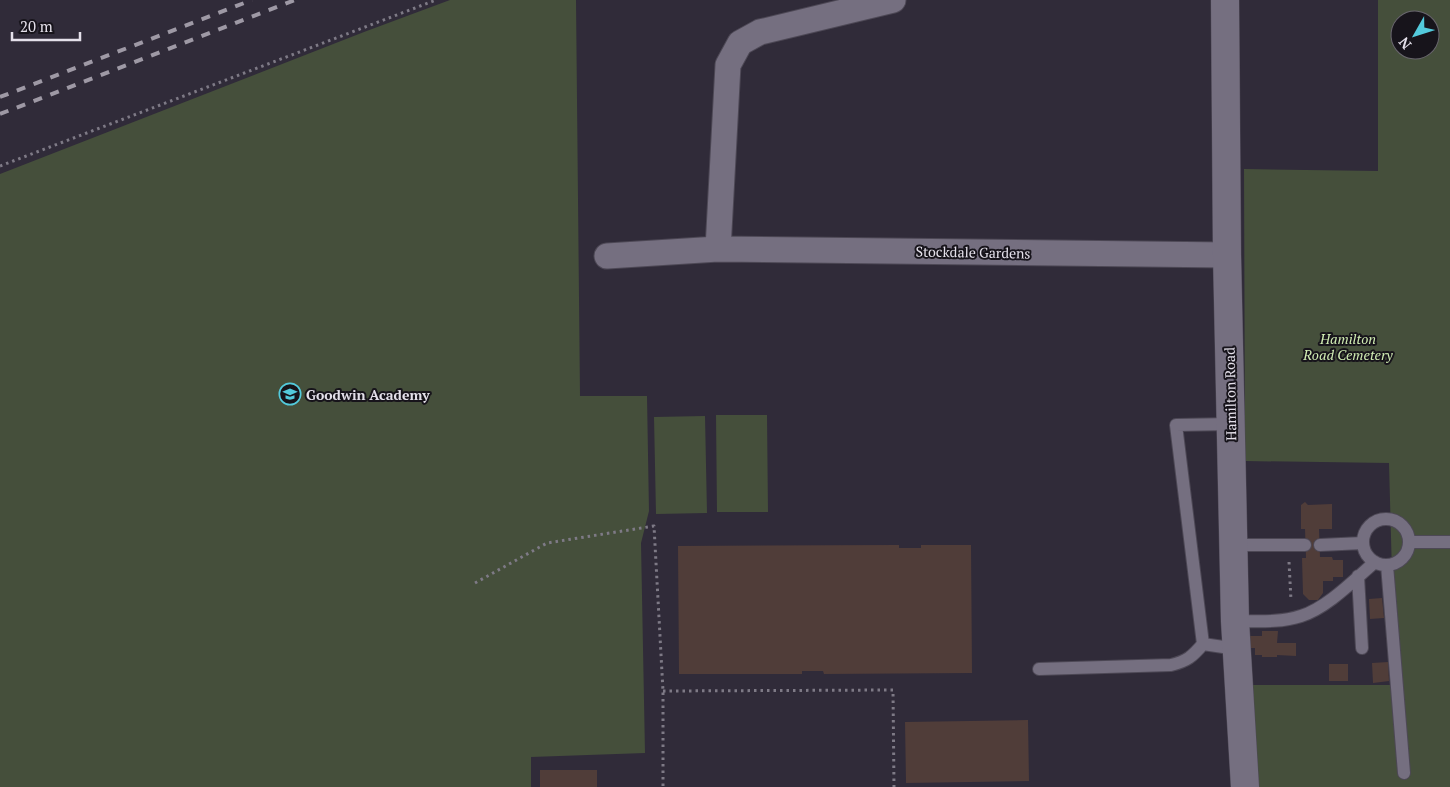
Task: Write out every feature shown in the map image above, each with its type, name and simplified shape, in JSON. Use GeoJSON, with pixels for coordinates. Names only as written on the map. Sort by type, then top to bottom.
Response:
{"type":"FeatureCollection","features":[{"type":"Feature","properties":{"kind":"main road","name":"Hamilton Road"},"geometry":{"type":"LineString","coordinates":[[1225,0],[1227,255],[1235,621],[1245,787]]}},
{"type":"Feature","properties":{"kind":"street"},"geometry":{"type":"LineString","coordinates":[[718,249],[728,64],[740,44],[760,32],[893,0]]}},
{"type":"Feature","properties":{"kind":"street","name":"Stockdale Gardens"},"geometry":{"type":"LineString","coordinates":[[607,256],[718,249],[1227,255]]}},
{"type":"Feature","properties":{"kind":"lane"},"geometry":{"type":"LineString","coordinates":[[1039,669],[1171,665],[1184,662],[1193,656],[1203,644],[1176,425],[1231,424]]}},
{"type":"Feature","properties":{"kind":"lane"},"geometry":{"type":"LineString","coordinates":[[1386,519],[1395,521],[1402,526],[1408,533],[1410,542],[1408,551],[1396,564],[1381,564],[1370,559],[1365,552],[1363,543],[1365,534],[1370,526],[1377,521],[1386,519]]}},
{"type":"Feature","properties":{"kind":"lane"},"geometry":{"type":"LineString","coordinates":[[1410,542],[1450,542]]}},
{"type":"Feature","properties":{"kind":"lane"},"geometry":{"type":"LineString","coordinates":[[1320,545],[1363,543]]}},
{"type":"Feature","properties":{"kind":"lane"},"geometry":{"type":"LineString","coordinates":[[1234,545],[1304,545]]}},
{"type":"Feature","properties":{"kind":"lane"},"geometry":{"type":"LineString","coordinates":[[1235,621],[1283,620],[1313,611],[1358,576],[1381,564]]}},
{"type":"Feature","properties":{"kind":"lane"},"geometry":{"type":"LineString","coordinates":[[1381,564],[1404,773]]}},
{"type":"Feature","properties":{"kind":"lane"},"geometry":{"type":"LineString","coordinates":[[1358,576],[1362,648]]}},
{"type":"Feature","properties":{"kind":"lane"},"geometry":{"type":"LineString","coordinates":[[1203,644],[1237,650]]}},
{"type":"Feature","properties":{"kind":"path"},"geometry":{"type":"LineString","coordinates":[[0,166],[436,0]]}},
{"type":"Feature","properties":{"kind":"path"},"geometry":{"type":"LineString","coordinates":[[475,583],[546,543],[654,526],[663,690],[663,787]]}},
{"type":"Feature","properties":{"kind":"path"},"geometry":{"type":"LineString","coordinates":[[1289,544],[1292,618]]}},
{"type":"Feature","properties":{"kind":"path"},"geometry":{"type":"LineString","coordinates":[[663,690],[892,690],[894,787]]}},
{"type":"Feature","properties":{"kind":"green space","name":"Goodwin Academy"},"geometry":{"type":"Polygon","coordinates":[[[450,0],[576,0],[580,396],[647,396],[649,511],[641,543],[645,753],[531,757],[531,787],[0,787],[0,174],[450,0]]]}},
{"type":"Feature","properties":{"kind":"green space","name":"Hamilton Road Cemetery"},"geometry":{"type":"Polygon","coordinates":[[[1378,0],[1450,0],[1450,787],[1253,787],[1249,685],[1395,685],[1389,463],[1245,461],[1244,169],[1378,171],[1378,0]]]}},
{"type":"Feature","properties":{"kind":"green space"},"geometry":{"type":"Polygon","coordinates":[[[716,415],[767,415],[768,512],[717,512],[716,415]]]}},
{"type":"Feature","properties":{"kind":"green space"},"geometry":{"type":"Polygon","coordinates":[[[705,416],[707,513],[656,514],[654,417],[705,416]]]}},
{"type":"Feature","properties":{"kind":"building"},"geometry":{"type":"Polygon","coordinates":[[[1305,502],[1308,505],[1332,504],[1332,529],[1319,529],[1320,557],[1332,557],[1333,560],[1343,560],[1343,577],[1333,577],[1333,581],[1323,581],[1323,593],[1318,600],[1309,600],[1303,594],[1302,558],[1306,558],[1305,529],[1301,529],[1301,505],[1305,502]]]}},
{"type":"Feature","properties":{"kind":"building"},"geometry":{"type":"Polygon","coordinates":[[[899,545],[899,548],[921,548],[921,545],[971,545],[972,673],[824,674],[823,671],[802,671],[802,674],[679,674],[678,546],[899,545]]]}},
{"type":"Feature","properties":{"kind":"building"},"geometry":{"type":"Polygon","coordinates":[[[1382,598],[1384,618],[1370,619],[1369,599],[1382,598]]]}},
{"type":"Feature","properties":{"kind":"building"},"geometry":{"type":"Polygon","coordinates":[[[1262,631],[1278,631],[1277,643],[1296,643],[1296,656],[1277,655],[1277,657],[1262,657],[1262,655],[1255,655],[1255,648],[1250,648],[1250,636],[1262,636],[1262,631]]]}},
{"type":"Feature","properties":{"kind":"building"},"geometry":{"type":"Polygon","coordinates":[[[1388,662],[1389,681],[1373,683],[1372,663],[1388,662]]]}},
{"type":"Feature","properties":{"kind":"building"},"geometry":{"type":"Polygon","coordinates":[[[1329,664],[1348,664],[1348,681],[1329,681],[1329,664]]]}},
{"type":"Feature","properties":{"kind":"building"},"geometry":{"type":"Polygon","coordinates":[[[1028,720],[1029,781],[906,783],[905,722],[1028,720]]]}},
{"type":"Feature","properties":{"kind":"building"},"geometry":{"type":"Polygon","coordinates":[[[540,770],[597,770],[597,787],[540,787],[540,770]]]}},
{"type":"Feature","properties":{"kind":"railway"},"geometry":{"type":"LineString","coordinates":[[0,97],[252,0]]}},
{"type":"Feature","properties":{"kind":"railway"},"geometry":{"type":"LineString","coordinates":[[0,114],[295,0]]}},
{"type":"Feature","properties":{"kind":"place","name":"Goodwin Academy"},"geometry":{"type":"Point","coordinates":[290,394]}}]}
